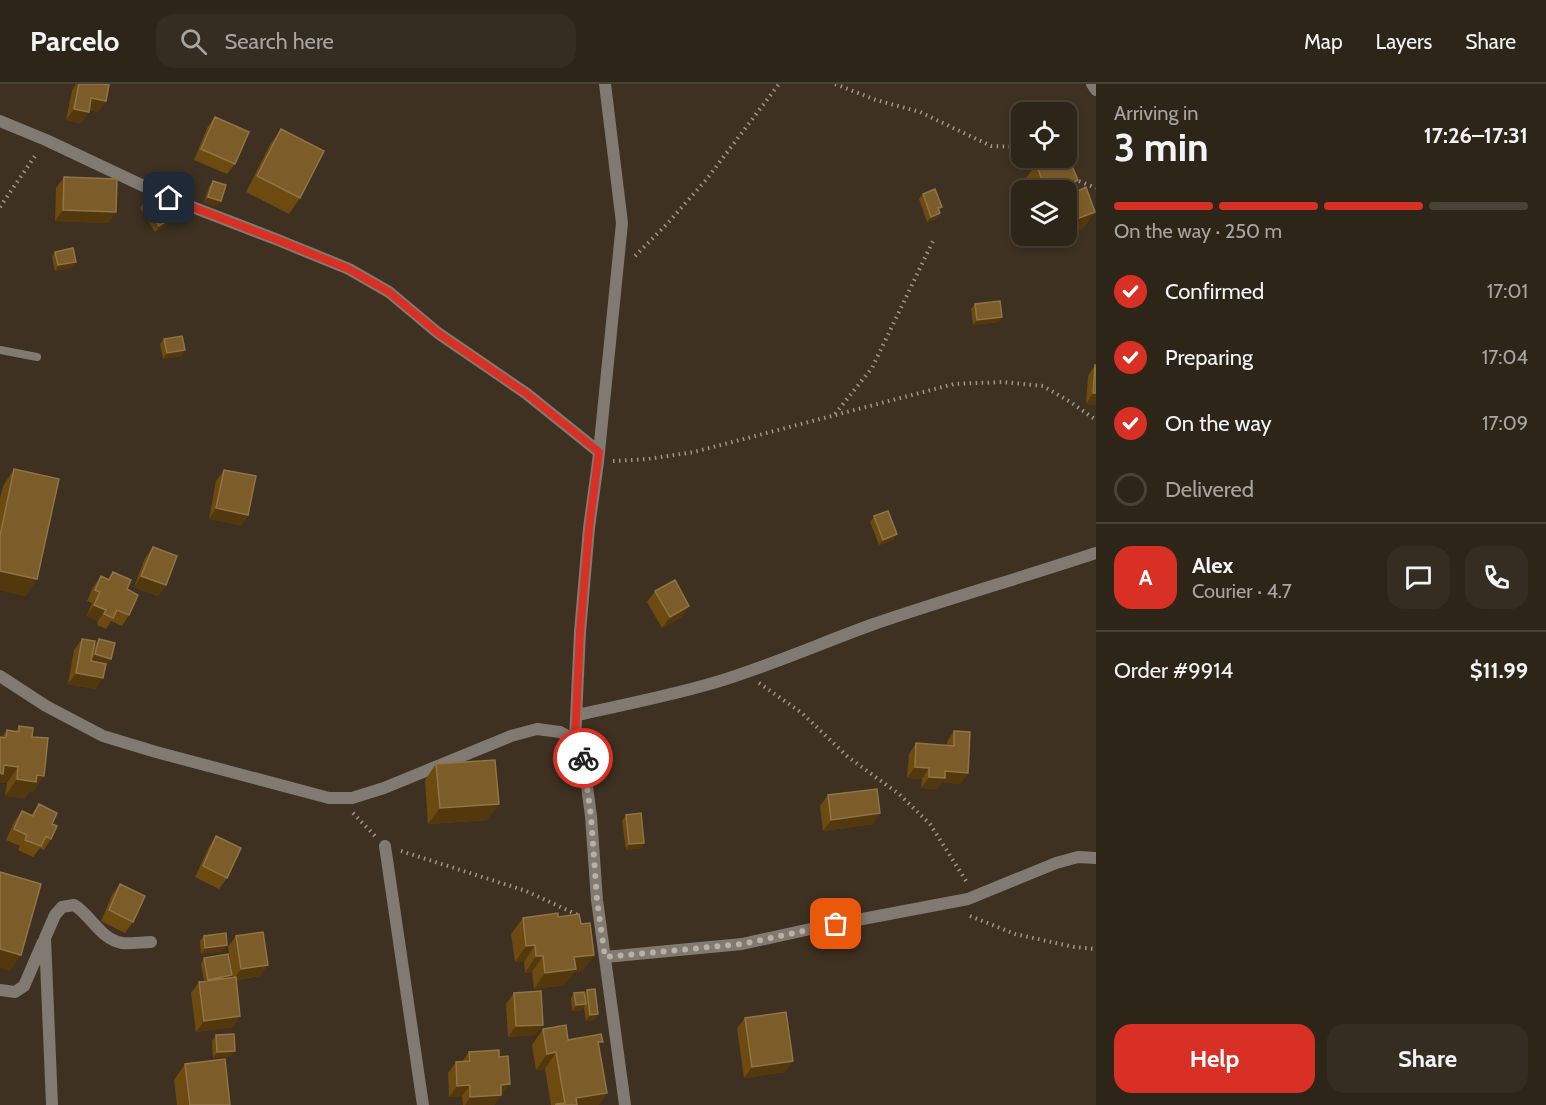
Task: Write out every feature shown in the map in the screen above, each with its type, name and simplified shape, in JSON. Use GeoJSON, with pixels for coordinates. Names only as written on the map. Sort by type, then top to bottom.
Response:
{"type":"FeatureCollection","features":[{"type":"Feature","properties":{"kind":"street"},"geometry":{"type":"LineString","coordinates":[[605,84],[622,223],[587,551],[580,632],[575,740],[583,757],[591,816],[600,925],[625,1105]]}},
{"type":"Feature","properties":{"kind":"street"},"geometry":{"type":"LineString","coordinates":[[1092,84],[1096,90]]}},
{"type":"Feature","properties":{"kind":"street"},"geometry":{"type":"LineString","coordinates":[[0,121],[169,198],[349,269],[389,292],[438,333],[527,394],[598,457]]}},
{"type":"Feature","properties":{"kind":"street"},"geometry":{"type":"LineString","coordinates":[[576,715],[680,692],[787,658],[958,596],[1096,553]]}},
{"type":"Feature","properties":{"kind":"street"},"geometry":{"type":"LineString","coordinates":[[0,676],[46,706],[103,736],[329,798],[352,798],[384,788],[512,736],[537,729],[560,732],[575,740]]}},
{"type":"Feature","properties":{"kind":"street"},"geometry":{"type":"LineString","coordinates":[[385,846],[423,1105]]}},
{"type":"Feature","properties":{"kind":"street"},"geometry":{"type":"LineString","coordinates":[[605,957],[742,944],[976,896],[1056,863],[1078,857],[1096,858]]}},
{"type":"Feature","properties":{"kind":"street"},"geometry":{"type":"LineString","coordinates":[[0,990],[15,992],[24,986],[55,915],[62,907],[74,905],[83,910],[97,928],[113,940],[124,943],[151,942]]}},
{"type":"Feature","properties":{"kind":"street"},"geometry":{"type":"LineString","coordinates":[[45,938],[52,1105]]}},
{"type":"Feature","properties":{"kind":"lane"},"geometry":{"type":"LineString","coordinates":[[0,350],[37,357]]}},
{"type":"Feature","properties":{"kind":"path"},"geometry":{"type":"LineString","coordinates":[[617,273],[646,246],[706,180],[779,84]]}},
{"type":"Feature","properties":{"kind":"path"},"geometry":{"type":"LineString","coordinates":[[835,84],[876,100],[920,112],[991,146],[1011,147]]}},
{"type":"Feature","properties":{"kind":"path"},"geometry":{"type":"LineString","coordinates":[[0,207],[46,140]]}},
{"type":"Feature","properties":{"kind":"path"},"geometry":{"type":"LineString","coordinates":[[1071,173],[1076,180],[1096,188]]}},
{"type":"Feature","properties":{"kind":"path"},"geometry":{"type":"LineString","coordinates":[[835,414],[872,369],[933,241]]}},
{"type":"Feature","properties":{"kind":"path"},"geometry":{"type":"LineString","coordinates":[[598,457],[648,459],[694,452],[954,384],[1002,382],[1043,386],[1096,420]]}},
{"type":"Feature","properties":{"kind":"path"},"geometry":{"type":"LineString","coordinates":[[744,672],[802,713],[848,757],[899,794],[930,824],[976,896]]}},
{"type":"Feature","properties":{"kind":"path"},"geometry":{"type":"LineString","coordinates":[[338,798],[385,846],[526,891],[600,925]]}},
{"type":"Feature","properties":{"kind":"path"},"geometry":{"type":"LineString","coordinates":[[939,904],[1015,934],[1074,947],[1096,949]]}},
{"type":"Feature","properties":{"kind":"building"},"geometry":{"type":"Polygon","coordinates":[[[79,84],[109,85],[106,101],[91,98],[89,112],[74,109],[79,84]]]}},
{"type":"Feature","properties":{"kind":"building"},"geometry":{"type":"Polygon","coordinates":[[[215,117],[249,132],[235,164],[201,149],[215,117]]]}},
{"type":"Feature","properties":{"kind":"building"},"geometry":{"type":"Polygon","coordinates":[[[281,129],[324,151],[300,198],[257,176],[281,129]]]}},
{"type":"Feature","properties":{"kind":"building"},"geometry":{"type":"Polygon","coordinates":[[[1038,168],[1073,168],[1078,180],[1077,180],[1042,180],[1038,168]]]}},
{"type":"Feature","properties":{"kind":"building"},"geometry":{"type":"Polygon","coordinates":[[[64,177],[117,179],[116,212],[63,210],[64,177]]]}},
{"type":"Feature","properties":{"kind":"building"},"geometry":{"type":"Polygon","coordinates":[[[213,181],[226,185],[221,201],[208,197],[213,181]]]}},
{"type":"Feature","properties":{"kind":"building"},"geometry":{"type":"Polygon","coordinates":[[[1086,187],[1095,212],[1077,219],[1077,189],[1078,191],[1086,187]]]}},
{"type":"Feature","properties":{"kind":"building"},"geometry":{"type":"Polygon","coordinates":[[[935,189],[942,207],[938,208],[940,213],[931,217],[923,194],[935,189]]]}},
{"type":"Feature","properties":{"kind":"building"},"geometry":{"type":"Polygon","coordinates":[[[159,193],[173,217],[159,226],[144,202],[159,193]]]}},
{"type":"Feature","properties":{"kind":"building"},"geometry":{"type":"Polygon","coordinates":[[[73,248],[76,262],[58,265],[55,252],[73,248]]]}},
{"type":"Feature","properties":{"kind":"building"},"geometry":{"type":"Polygon","coordinates":[[[1000,301],[1002,317],[977,320],[975,304],[1000,301]]]}},
{"type":"Feature","properties":{"kind":"building"},"geometry":{"type":"Polygon","coordinates":[[[182,336],[185,350],[167,353],[164,339],[182,336]]]}},
{"type":"Feature","properties":{"kind":"building"},"geometry":{"type":"Polygon","coordinates":[[[1095,365],[1096,393],[1093,393],[1095,365]]]}},
{"type":"Feature","properties":{"kind":"building"},"geometry":{"type":"Polygon","coordinates":[[[14,469],[59,479],[37,579],[0,571],[0,536],[14,469]]]}},
{"type":"Feature","properties":{"kind":"building"},"geometry":{"type":"Polygon","coordinates":[[[224,470],[256,476],[248,515],[216,508],[224,470]]]}},
{"type":"Feature","properties":{"kind":"building"},"geometry":{"type":"Polygon","coordinates":[[[888,511],[897,534],[883,540],[874,516],[888,511]]]}},
{"type":"Feature","properties":{"kind":"building"},"geometry":{"type":"Polygon","coordinates":[[[153,547],[177,556],[166,585],[141,576],[153,547]]]}},
{"type":"Feature","properties":{"kind":"building"},"geometry":{"type":"Polygon","coordinates":[[[113,572],[131,580],[127,589],[138,595],[129,615],[117,610],[113,618],[104,614],[106,610],[94,605],[100,592],[95,590],[101,576],[109,580],[113,572]]]}},
{"type":"Feature","properties":{"kind":"building"},"geometry":{"type":"Polygon","coordinates":[[[675,580],[689,606],[670,617],[655,591],[675,580]]]}},
{"type":"Feature","properties":{"kind":"building"},"geometry":{"type":"Polygon","coordinates":[[[82,639],[95,641],[91,661],[106,664],[103,678],[76,673],[82,639]]]}},
{"type":"Feature","properties":{"kind":"building"},"geometry":{"type":"Polygon","coordinates":[[[99,639],[115,643],[111,659],[95,654],[99,639]]]}},
{"type":"Feature","properties":{"kind":"building"},"geometry":{"type":"Polygon","coordinates":[[[19,726],[33,728],[32,737],[48,738],[44,776],[37,775],[36,782],[17,779],[18,767],[4,765],[3,774],[0,773],[0,737],[6,738],[7,730],[19,732],[19,726]]]}},
{"type":"Feature","properties":{"kind":"building"},"geometry":{"type":"Polygon","coordinates":[[[954,731],[970,732],[968,773],[945,771],[945,778],[929,777],[929,768],[915,767],[916,743],[954,746],[954,731]]]}},
{"type":"Feature","properties":{"kind":"building"},"geometry":{"type":"Polygon","coordinates":[[[495,760],[499,804],[440,808],[436,764],[495,760]]]}},
{"type":"Feature","properties":{"kind":"building"},"geometry":{"type":"Polygon","coordinates":[[[877,789],[880,813],[831,820],[828,795],[877,789]]]}},
{"type":"Feature","properties":{"kind":"building"},"geometry":{"type":"Polygon","coordinates":[[[39,804],[57,813],[52,824],[57,826],[51,839],[46,836],[41,846],[25,840],[27,835],[14,829],[22,811],[33,816],[39,804]]]}},
{"type":"Feature","properties":{"kind":"building"},"geometry":{"type":"Polygon","coordinates":[[[641,813],[644,843],[629,844],[626,815],[641,813]]]}},
{"type":"Feature","properties":{"kind":"building"},"geometry":{"type":"Polygon","coordinates":[[[216,836],[241,848],[227,878],[203,866],[216,836]]]}},
{"type":"Feature","properties":{"kind":"building"},"geometry":{"type":"Polygon","coordinates":[[[0,872],[41,884],[21,955],[0,949],[0,872]]]}},
{"type":"Feature","properties":{"kind":"building"},"geometry":{"type":"Polygon","coordinates":[[[120,884],[145,896],[133,922],[109,910],[120,884]]]}},
{"type":"Feature","properties":{"kind":"building"},"geometry":{"type":"Polygon","coordinates":[[[558,913],[558,917],[579,914],[581,924],[590,923],[594,955],[574,957],[576,969],[545,973],[543,956],[536,956],[535,945],[526,946],[523,918],[558,913]]]}},
{"type":"Feature","properties":{"kind":"building"},"geometry":{"type":"Polygon","coordinates":[[[263,932],[268,965],[241,969],[236,936],[263,932]]]}},
{"type":"Feature","properties":{"kind":"building"},"geometry":{"type":"Polygon","coordinates":[[[226,933],[227,945],[205,948],[204,936],[226,933]]]}},
{"type":"Feature","properties":{"kind":"building"},"geometry":{"type":"Polygon","coordinates":[[[228,954],[232,975],[208,980],[204,958],[228,954]]]}},
{"type":"Feature","properties":{"kind":"building"},"geometry":{"type":"Polygon","coordinates":[[[236,977],[240,1016],[204,1021],[199,982],[236,977]]]}},
{"type":"Feature","properties":{"kind":"building"},"geometry":{"type":"Polygon","coordinates":[[[595,989],[598,1014],[590,1015],[587,990],[595,989]]]}},
{"type":"Feature","properties":{"kind":"building"},"geometry":{"type":"Polygon","coordinates":[[[541,991],[543,1025],[516,1026],[514,993],[541,991]]]}},
{"type":"Feature","properties":{"kind":"building"},"geometry":{"type":"Polygon","coordinates":[[[584,992],[586,1004],[576,1005],[574,993],[584,992]]]}},
{"type":"Feature","properties":{"kind":"building"},"geometry":{"type":"Polygon","coordinates":[[[786,1012],[793,1061],[752,1067],[745,1018],[786,1012]]]}},
{"type":"Feature","properties":{"kind":"building"},"geometry":{"type":"Polygon","coordinates":[[[566,1025],[568,1040],[601,1034],[603,1042],[598,1042],[607,1093],[576,1098],[577,1105],[556,1105],[565,1103],[556,1052],[547,1054],[543,1029],[566,1025]]]}},
{"type":"Feature","properties":{"kind":"building"},"geometry":{"type":"Polygon","coordinates":[[[234,1034],[235,1051],[217,1052],[216,1035],[234,1034]]]}},
{"type":"Feature","properties":{"kind":"building"},"geometry":{"type":"Polygon","coordinates":[[[499,1050],[499,1057],[508,1056],[510,1084],[501,1085],[501,1095],[470,1097],[470,1085],[457,1086],[456,1062],[470,1061],[469,1052],[499,1050]]]}},
{"type":"Feature","properties":{"kind":"building"},"geometry":{"type":"Polygon","coordinates":[[[225,1059],[230,1105],[190,1105],[185,1064],[225,1059]]]}},
{"type":"Feature","properties":{"kind":"way so far"},"geometry":{"type":"LineString","coordinates":[[583,758],[605,957],[742,944],[836,924]]}},
{"type":"Feature","properties":{"kind":"route"},"geometry":{"type":"LineString","coordinates":[[169,198],[349,269],[389,292],[438,333],[527,394],[599,452],[589,528],[580,632],[575,740],[583,758]]}}]}
